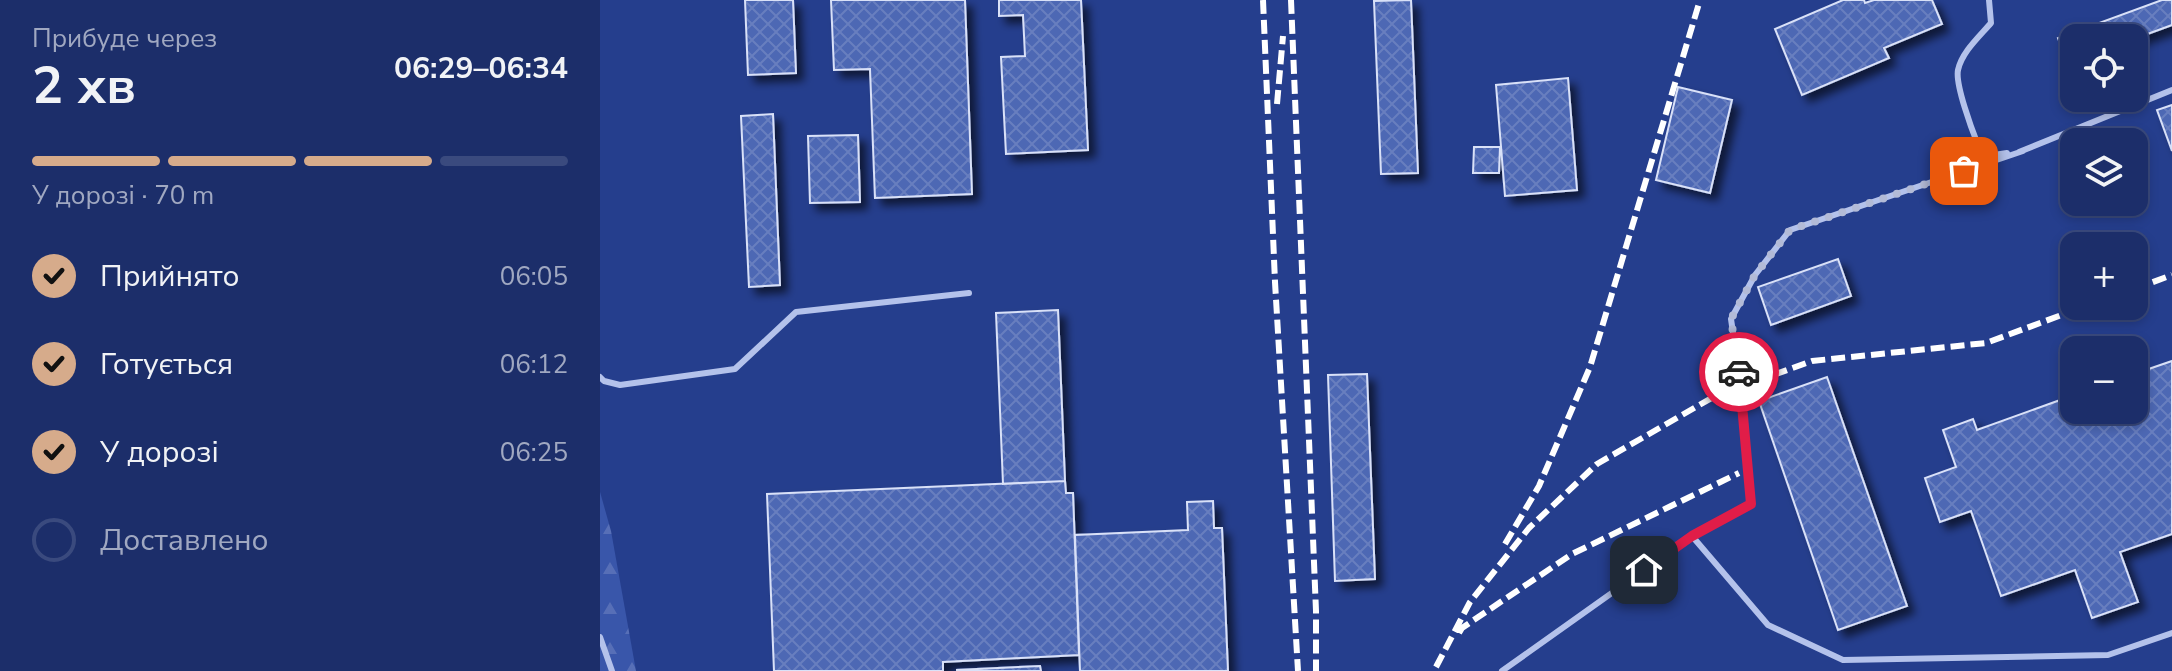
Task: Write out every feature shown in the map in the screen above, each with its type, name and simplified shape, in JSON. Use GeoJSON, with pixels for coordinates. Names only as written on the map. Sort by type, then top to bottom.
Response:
{"type":"FeatureCollection","features":[{"type":"Feature","properties":{"kind":"lane"},"geometry":{"type":"LineString","coordinates":[[1989,0],[1991,23],[1968,48],[1957,72],[1966,113],[1978,145],[1994,155],[2023,151]]}},
{"type":"Feature","properties":{"kind":"lane"},"geometry":{"type":"LineString","coordinates":[[1502,671],[1692,536],[1751,504],[1741,387],[1731,319],[1755,275],[1790,230],[2023,151],[2172,90]]}},
{"type":"Feature","properties":{"kind":"lane"},"geometry":{"type":"LineString","coordinates":[[600,377],[620,385],[735,369],[796,312],[969,293]]}},
{"type":"Feature","properties":{"kind":"lane"},"geometry":{"type":"LineString","coordinates":[[1692,536],[1768,625],[1843,660],[2108,655],[2172,633]]}},
{"type":"Feature","properties":{"kind":"lane"},"geometry":{"type":"LineString","coordinates":[[600,637],[612,671]]}},
{"type":"Feature","properties":{"kind":"green space"},"geometry":{"type":"Polygon","coordinates":[[[600,492],[611,531],[636,671],[600,671],[600,492]]]}},
{"type":"Feature","properties":{"kind":"building"},"geometry":{"type":"Polygon","coordinates":[[[745,0],[793,0],[796,73],[748,75],[745,0]]]}},
{"type":"Feature","properties":{"kind":"building"},"geometry":{"type":"Polygon","coordinates":[[[831,0],[965,0],[972,194],[875,198],[870,69],[834,70],[831,0]]]}},
{"type":"Feature","properties":{"kind":"building"},"geometry":{"type":"Polygon","coordinates":[[[999,0],[1081,0],[1088,150],[1006,154],[1001,57],[1025,56],[1023,15],[999,16],[999,0]]]}},
{"type":"Feature","properties":{"kind":"building"},"geometry":{"type":"Polygon","coordinates":[[[1411,0],[1418,173],[1381,174],[1374,1],[1411,0]]]}},
{"type":"Feature","properties":{"kind":"building"},"geometry":{"type":"Polygon","coordinates":[[[1843,0],[1864,0],[1865,3],[1874,0],[1932,0],[1942,24],[1884,48],[1889,58],[1802,95],[1775,29],[1843,0]]]}},
{"type":"Feature","properties":{"kind":"building"},"geometry":{"type":"Polygon","coordinates":[[[2162,0],[2172,0],[2172,25],[2148,34],[2148,24],[2096,24],[2162,0]]]}},
{"type":"Feature","properties":{"kind":"building"},"geometry":{"type":"Polygon","coordinates":[[[1568,78],[1577,190],[1505,196],[1496,85],[1568,78]]]}},
{"type":"Feature","properties":{"kind":"building"},"geometry":{"type":"Polygon","coordinates":[[[1678,87],[1732,100],[1710,193],[1656,180],[1678,87]]]}},
{"type":"Feature","properties":{"kind":"building"},"geometry":{"type":"Polygon","coordinates":[[[2172,105],[2172,151],[2157,110],[2172,105]]]}},
{"type":"Feature","properties":{"kind":"building"},"geometry":{"type":"Polygon","coordinates":[[[773,114],[780,285],[749,287],[741,116],[773,114]]]}},
{"type":"Feature","properties":{"kind":"building"},"geometry":{"type":"Polygon","coordinates":[[[858,135],[860,202],[810,203],[808,136],[858,135]]]}},
{"type":"Feature","properties":{"kind":"building"},"geometry":{"type":"Polygon","coordinates":[[[1474,147],[1500,147],[1499,173],[1473,173],[1474,147]]]}},
{"type":"Feature","properties":{"kind":"building"},"geometry":{"type":"Polygon","coordinates":[[[1838,259],[1851,296],[1771,325],[1758,287],[1838,259]]]}},
{"type":"Feature","properties":{"kind":"building"},"geometry":{"type":"Polygon","coordinates":[[[1058,310],[1065,481],[1003,484],[996,313],[1058,310]]]}},
{"type":"Feature","properties":{"kind":"building"},"geometry":{"type":"Polygon","coordinates":[[[2172,361],[2172,534],[2120,552],[2138,602],[2092,618],[2075,570],[2001,596],[1971,511],[1940,522],[1925,478],[1956,467],[1943,430],[1973,419],[1977,430],[2060,400],[2060,424],[2148,424],[2148,369],[2172,361]]]}},
{"type":"Feature","properties":{"kind":"building"},"geometry":{"type":"Polygon","coordinates":[[[1367,374],[1375,579],[1335,581],[1328,375],[1367,374]]]}},
{"type":"Feature","properties":{"kind":"building"},"geometry":{"type":"Polygon","coordinates":[[[1827,377],[1907,606],[1838,630],[1759,401],[1827,377]]]}},
{"type":"Feature","properties":{"kind":"building"},"geometry":{"type":"Polygon","coordinates":[[[1065,481],[1066,493],[1073,493],[1079,655],[943,662],[943,671],[774,671],[767,494],[1065,481]]]}},
{"type":"Feature","properties":{"kind":"building"},"geometry":{"type":"Polygon","coordinates":[[[1213,501],[1214,528],[1222,528],[1228,671],[1080,671],[1075,535],[1188,530],[1187,502],[1213,501]]]}},
{"type":"Feature","properties":{"kind":"building"},"geometry":{"type":"Polygon","coordinates":[[[1040,666],[1041,671],[957,671],[957,670],[1040,666]]]}},
{"type":"Feature","properties":{"kind":"railway"},"geometry":{"type":"LineString","coordinates":[[1263,0],[1275,282],[1298,671]]}},
{"type":"Feature","properties":{"kind":"railway"},"geometry":{"type":"LineString","coordinates":[[1291,0],[1316,671]]}},
{"type":"Feature","properties":{"kind":"railway"},"geometry":{"type":"LineString","coordinates":[[1505,544],[1539,486],[1590,367],[1700,0]]}},
{"type":"Feature","properties":{"kind":"railway"},"geometry":{"type":"LineString","coordinates":[[1277,104],[1283,36]]}},
{"type":"Feature","properties":{"kind":"railway"},"geometry":{"type":"LineString","coordinates":[[2148,284],[2172,275]]}},
{"type":"Feature","properties":{"kind":"railway"},"geometry":{"type":"LineString","coordinates":[[1436,667],[1470,602],[1529,528],[1597,464],[1715,396],[1812,361],[1986,343],[2060,316]]}},
{"type":"Feature","properties":{"kind":"railway"},"geometry":{"type":"LineString","coordinates":[[1459,633],[1572,554],[1739,473]]}},
{"type":"Feature","properties":{"kind":"way so far"},"geometry":{"type":"LineString","coordinates":[[1739,372],[1731,319],[1755,275],[1790,230],[1964,171]]}},
{"type":"Feature","properties":{"kind":"route"},"geometry":{"type":"LineString","coordinates":[[1644,570],[1692,536],[1751,504],[1739,372]]}}]}
